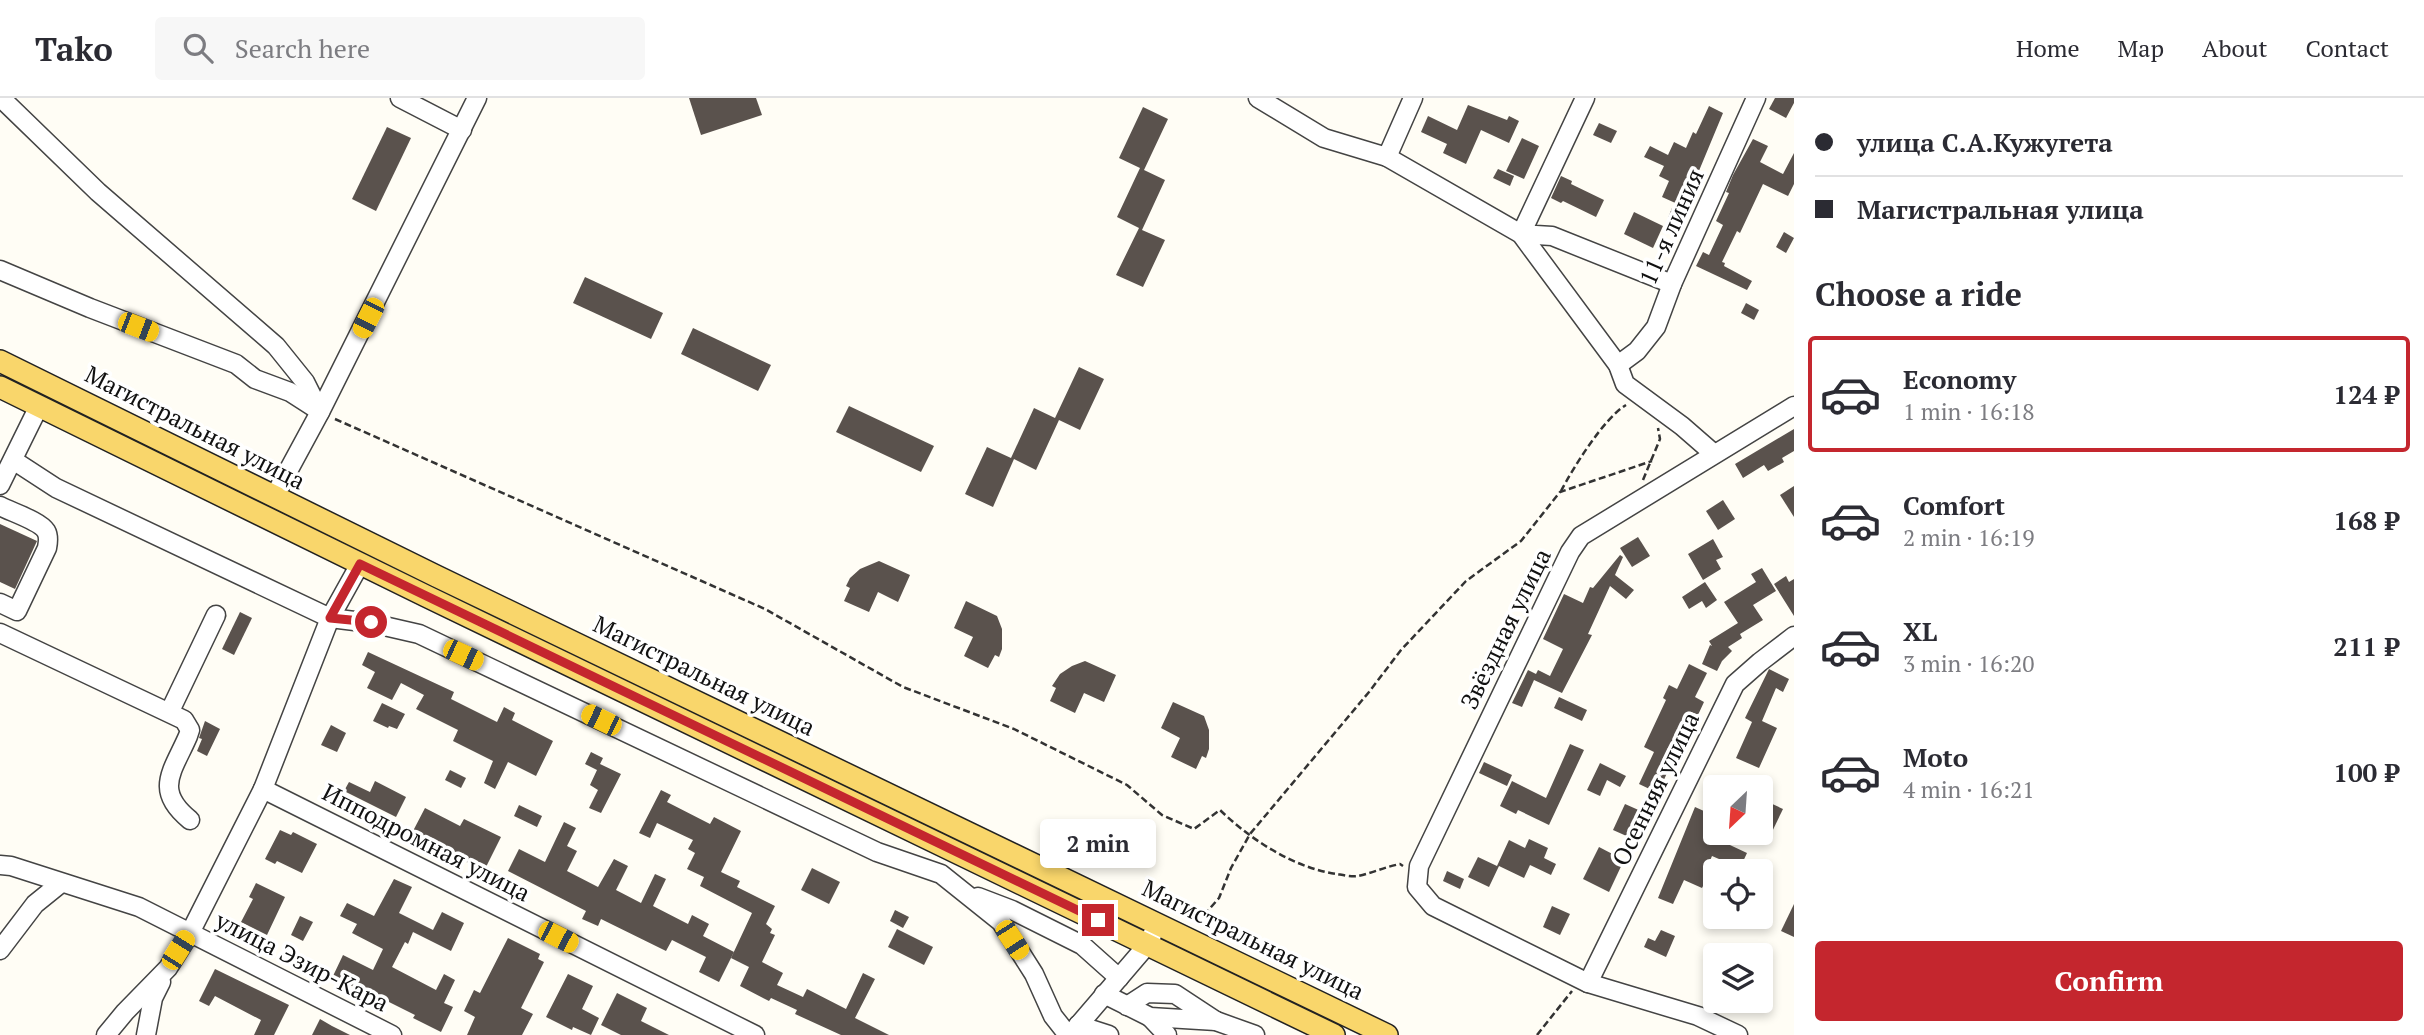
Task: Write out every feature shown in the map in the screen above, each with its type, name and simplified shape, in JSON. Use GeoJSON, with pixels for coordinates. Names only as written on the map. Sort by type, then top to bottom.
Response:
{"type":"FeatureCollection","features":[{"type":"Feature","properties":{"kind":"main road","name":"Магистральная улица"},"geometry":{"type":"LineString","coordinates":[[0,361],[274,497],[1387,1035]]}},
{"type":"Feature","properties":{"kind":"main road"},"geometry":{"type":"LineString","coordinates":[[39,406],[50,385]]}},
{"type":"Feature","properties":{"kind":"main road","name":"Магистральная улица"},"geometry":{"type":"LineString","coordinates":[[0,387],[1334,1035]]}},
{"type":"Feature","properties":{"kind":"street"},"geometry":{"type":"LineString","coordinates":[[1,98],[98,192],[276,346],[305,382],[320,412]]}},
{"type":"Feature","properties":{"kind":"street"},"geometry":{"type":"LineString","coordinates":[[400,98],[462,130]]}},
{"type":"Feature","properties":{"kind":"street"},"geometry":{"type":"LineString","coordinates":[[274,497],[320,412],[477,98]]}},
{"type":"Feature","properties":{"kind":"street"},"geometry":{"type":"LineString","coordinates":[[1258,98],[1324,138],[1387,157],[1521,234],[1618,365],[1625,384],[1713,453]]}},
{"type":"Feature","properties":{"kind":"street"},"geometry":{"type":"LineString","coordinates":[[1387,157],[1413,98]]}},
{"type":"Feature","properties":{"kind":"street"},"geometry":{"type":"LineString","coordinates":[[1521,234],[1585,98]]}},
{"type":"Feature","properties":{"kind":"street","name":"11-я линия"},"geometry":{"type":"LineString","coordinates":[[1618,365],[1637,351],[1656,327],[1672,284],[1756,98]]}},
{"type":"Feature","properties":{"kind":"street"},"geometry":{"type":"LineString","coordinates":[[1521,234],[1552,236],[1672,284]]}},
{"type":"Feature","properties":{"kind":"street"},"geometry":{"type":"LineString","coordinates":[[0,270],[236,364],[256,379],[290,392],[320,412]]}},
{"type":"Feature","properties":{"kind":"street"},"geometry":{"type":"LineString","coordinates":[[0,485],[39,406]]}},
{"type":"Feature","properties":{"kind":"street","name":"Звёздная улица"},"geometry":{"type":"LineString","coordinates":[[1417,881],[1419,866],[1425,853],[1570,552],[1581,536],[1713,453],[1794,407]]}},
{"type":"Feature","properties":{"kind":"street"},"geometry":{"type":"LineString","coordinates":[[13,460],[56,488],[330,618],[371,622],[419,634],[877,852],[941,874],[1001,922],[1034,974],[1053,1016],[1072,1032],[1109,1035]]}},
{"type":"Feature","properties":{"kind":"street"},"geometry":{"type":"LineString","coordinates":[[0,506],[39,525],[46,531],[48,540],[47,548],[17,611],[3,634],[170,711],[184,720],[190,730],[168,783],[170,797],[179,811],[190,820]]}},
{"type":"Feature","properties":{"kind":"street"},"geometry":{"type":"LineString","coordinates":[[146,1035],[153,998],[167,968],[190,933],[263,789],[330,618],[360,564]]}},
{"type":"Feature","properties":{"kind":"street"},"geometry":{"type":"LineString","coordinates":[[0,603],[17,611]]}},
{"type":"Feature","properties":{"kind":"street"},"geometry":{"type":"LineString","coordinates":[[170,711],[216,615]]}},
{"type":"Feature","properties":{"kind":"street","name":"Осенняя улица"},"geometry":{"type":"LineString","coordinates":[[1585,981],[1735,684],[1794,636]]}},
{"type":"Feature","properties":{"kind":"street","name":"Ипподромная улица"},"geometry":{"type":"LineString","coordinates":[[263,789],[755,1035]]}},
{"type":"Feature","properties":{"kind":"street","name":"улица Эзир-Кара"},"geometry":{"type":"LineString","coordinates":[[0,865],[11,866],[139,908],[392,1035]]}},
{"type":"Feature","properties":{"kind":"street"},"geometry":{"type":"LineString","coordinates":[[1417,881],[1433,906],[1585,981],[1698,1016],[1738,1035]]}},
{"type":"Feature","properties":{"kind":"street"},"geometry":{"type":"LineString","coordinates":[[0,950],[35,904],[61,883]]}},
{"type":"Feature","properties":{"kind":"street"},"geometry":{"type":"LineString","coordinates":[[962,891],[1012,910],[1082,946],[1119,978]]}},
{"type":"Feature","properties":{"kind":"street"},"geometry":{"type":"LineString","coordinates":[[1072,1032],[1148,944],[1158,923]]}},
{"type":"Feature","properties":{"kind":"street"},"geometry":{"type":"LineString","coordinates":[[106,1035],[167,968]]}},
{"type":"Feature","properties":{"kind":"street"},"geometry":{"type":"LineString","coordinates":[[1127,1006],[1147,993],[1175,994],[1216,1021],[1255,1035]]}},
{"type":"Feature","properties":{"kind":"street"},"geometry":{"type":"LineString","coordinates":[[1104,994],[1150,1017],[1167,1035]]}},
{"type":"Feature","properties":{"kind":"street"},"geometry":{"type":"LineString","coordinates":[[1150,1017],[1216,1021]]}},
{"type":"Feature","properties":{"kind":"path"},"geometry":{"type":"LineString","coordinates":[[1185,936],[1219,898],[1230,868],[1250,834],[1401,650],[1466,581],[1521,541],[1560,492],[1618,410],[1632,402],[1637,393]]}},
{"type":"Feature","properties":{"kind":"path"},"geometry":{"type":"LineString","coordinates":[[1643,480],[1660,439],[1654,405]]}},
{"type":"Feature","properties":{"kind":"path"},"geometry":{"type":"LineString","coordinates":[[320,412],[765,609],[903,687],[1014,729],[1127,785],[1162,815],[1194,829],[1220,810],[1250,834],[1298,864],[1317,871],[1356,876],[1400,864],[1417,881]]}},
{"type":"Feature","properties":{"kind":"path"},"geometry":{"type":"LineString","coordinates":[[1560,492],[1652,461]]}},
{"type":"Feature","properties":{"kind":"path"},"geometry":{"type":"LineString","coordinates":[[1537,1035],[1585,981]]}},
{"type":"Feature","properties":{"kind":"building"},"geometry":{"type":"Polygon","coordinates":[[[689,98],[756,98],[762,115],[701,135],[689,98]]]}},
{"type":"Feature","properties":{"kind":"building"},"geometry":{"type":"Polygon","coordinates":[[[1775,98],[1794,98],[1786,118],[1769,109],[1775,98]]]}},
{"type":"Feature","properties":{"kind":"building"},"geometry":{"type":"Polygon","coordinates":[[[1468,105],[1507,120],[1509,116],[1519,121],[1509,143],[1481,130],[1466,164],[1443,153],[1447,144],[1421,132],[1428,116],[1457,130],[1468,105]]]}},
{"type":"Feature","properties":{"kind":"building"},"geometry":{"type":"Polygon","coordinates":[[[1709,106],[1723,113],[1696,178],[1699,180],[1694,191],[1690,189],[1682,206],[1662,197],[1669,181],[1659,176],[1664,166],[1644,157],[1650,146],[1668,155],[1674,142],[1686,148],[1709,106]]]}},
{"type":"Feature","properties":{"kind":"building"},"geometry":{"type":"Polygon","coordinates":[[[1143,107],[1168,119],[1144,170],[1165,180],[1142,230],[1165,240],[1143,287],[1116,275],[1139,228],[1117,217],[1140,168],[1119,158],[1143,107]]]}},
{"type":"Feature","properties":{"kind":"building"},"geometry":{"type":"Polygon","coordinates":[[[1599,123],[1617,131],[1611,143],[1593,135],[1599,123]]]}},
{"type":"Feature","properties":{"kind":"building"},"geometry":{"type":"Polygon","coordinates":[[[387,127],[411,138],[376,211],[352,199],[387,127]]]}},
{"type":"Feature","properties":{"kind":"building"},"geometry":{"type":"Polygon","coordinates":[[[1522,138],[1539,146],[1524,179],[1506,171],[1522,138]]]}},
{"type":"Feature","properties":{"kind":"building"},"geometry":{"type":"Polygon","coordinates":[[[1753,139],[1768,146],[1760,162],[1783,174],[1794,153],[1794,184],[1788,196],[1763,184],[1740,233],[1737,231],[1722,262],[1725,263],[1724,266],[1752,281],[1747,290],[1696,266],[1703,252],[1709,255],[1723,225],[1716,221],[1729,193],[1726,192],[1753,139]]]}},
{"type":"Feature","properties":{"kind":"building"},"geometry":{"type":"Polygon","coordinates":[[[1498,169],[1514,176],[1510,186],[1493,178],[1498,169]]]}},
{"type":"Feature","properties":{"kind":"building"},"geometry":{"type":"Polygon","coordinates":[[[1561,176],[1572,181],[1571,184],[1604,200],[1596,217],[1551,198],[1561,176]]]}},
{"type":"Feature","properties":{"kind":"building"},"geometry":{"type":"Polygon","coordinates":[[[1672,208],[1685,214],[1681,224],[1668,218],[1672,208]]]}},
{"type":"Feature","properties":{"kind":"building"},"geometry":{"type":"Polygon","coordinates":[[[1634,212],[1663,226],[1653,248],[1624,234],[1634,212]]]}},
{"type":"Feature","properties":{"kind":"building"},"geometry":{"type":"Polygon","coordinates":[[[1784,232],[1794,238],[1786,253],[1776,247],[1784,232]]]}},
{"type":"Feature","properties":{"kind":"building"},"geometry":{"type":"Polygon","coordinates":[[[585,277],[663,313],[651,339],[573,303],[585,277]]]}},
{"type":"Feature","properties":{"kind":"building"},"geometry":{"type":"Polygon","coordinates":[[[1746,303],[1759,310],[1754,320],[1741,313],[1746,303]]]}},
{"type":"Feature","properties":{"kind":"building"},"geometry":{"type":"Polygon","coordinates":[[[693,328],[771,365],[758,391],[681,354],[693,328]]]}},
{"type":"Feature","properties":{"kind":"building"},"geometry":{"type":"Polygon","coordinates":[[[1079,367],[1104,379],[1080,430],[1059,420],[1036,470],[1014,459],[993,507],[965,494],[987,447],[1011,458],[1034,408],[1055,418],[1079,367]]]}},
{"type":"Feature","properties":{"kind":"building"},"geometry":{"type":"Polygon","coordinates":[[[849,406],[934,446],[921,472],[836,432],[849,406]]]}},
{"type":"Feature","properties":{"kind":"building"},"geometry":{"type":"Polygon","coordinates":[[[1794,429],[1794,451],[1782,458],[1784,462],[1768,471],[1764,465],[1743,478],[1735,464],[1794,429]]]}},
{"type":"Feature","properties":{"kind":"building"},"geometry":{"type":"Polygon","coordinates":[[[1794,486],[1794,517],[1780,495],[1794,486]]]}},
{"type":"Feature","properties":{"kind":"building"},"geometry":{"type":"Polygon","coordinates":[[[1723,500],[1735,519],[1718,530],[1706,511],[1723,500]]]}},
{"type":"Feature","properties":{"kind":"building"},"geometry":{"type":"Polygon","coordinates":[[[0,524],[37,541],[15,589],[0,582],[0,524]]]}},
{"type":"Feature","properties":{"kind":"building"},"geometry":{"type":"Polygon","coordinates":[[[1638,537],[1650,556],[1632,567],[1620,548],[1638,537]]]}},
{"type":"Feature","properties":{"kind":"building"},"geometry":{"type":"Polygon","coordinates":[[[1713,539],[1723,557],[1716,560],[1721,569],[1703,580],[1688,554],[1713,539]]]}},
{"type":"Feature","properties":{"kind":"building"},"geometry":{"type":"Polygon","coordinates":[[[1620,555],[1623,557],[1615,575],[1634,590],[1626,599],[1610,586],[1588,634],[1592,635],[1562,693],[1534,680],[1522,707],[1512,703],[1528,670],[1536,674],[1538,670],[1550,676],[1563,649],[1543,639],[1564,594],[1583,603],[1590,587],[1593,588],[1620,555]]]}},
{"type":"Feature","properties":{"kind":"building"},"geometry":{"type":"Polygon","coordinates":[[[879,561],[910,575],[898,602],[878,592],[869,612],[844,601],[850,588],[846,586],[850,578],[860,569],[879,561]]]}},
{"type":"Feature","properties":{"kind":"building"},"geometry":{"type":"Polygon","coordinates":[[[1762,568],[1776,591],[1753,605],[1763,620],[1740,634],[1742,638],[1728,647],[1732,651],[1717,671],[1702,664],[1710,645],[1712,646],[1709,641],[1738,623],[1724,602],[1756,582],[1751,574],[1762,568]]]}},
{"type":"Feature","properties":{"kind":"building"},"geometry":{"type":"Polygon","coordinates":[[[1786,576],[1789,582],[1794,579],[1794,616],[1774,584],[1786,576]]]}},
{"type":"Feature","properties":{"kind":"building"},"geometry":{"type":"Polygon","coordinates":[[[1705,582],[1717,600],[1706,608],[1702,601],[1689,609],[1682,597],[1705,582]]]}},
{"type":"Feature","properties":{"kind":"building"},"geometry":{"type":"Polygon","coordinates":[[[966,601],[997,616],[1002,629],[1002,649],[999,657],[995,655],[988,668],[964,656],[973,637],[954,628],[966,601]]]}},
{"type":"Feature","properties":{"kind":"building"},"geometry":{"type":"Polygon","coordinates":[[[240,612],[252,618],[234,655],[222,649],[240,612]]]}},
{"type":"Feature","properties":{"kind":"building"},"geometry":{"type":"Polygon","coordinates":[[[368,652],[454,692],[451,699],[497,722],[504,707],[515,713],[512,720],[553,741],[536,776],[508,762],[495,789],[484,783],[493,761],[453,741],[458,730],[416,709],[424,695],[401,683],[392,700],[367,688],[375,672],[362,665],[368,652]]]}},
{"type":"Feature","properties":{"kind":"building"},"geometry":{"type":"Polygon","coordinates":[[[1085,661],[1116,675],[1104,702],[1084,693],[1075,713],[1050,701],[1056,688],[1052,686],[1060,674],[1085,661]]]}},
{"type":"Feature","properties":{"kind":"building"},"geometry":{"type":"Polygon","coordinates":[[[1689,664],[1707,673],[1695,697],[1704,702],[1698,715],[1694,713],[1658,793],[1639,784],[1654,752],[1644,747],[1666,700],[1663,698],[1669,685],[1677,689],[1689,664]]]}},
{"type":"Feature","properties":{"kind":"building"},"geometry":{"type":"Polygon","coordinates":[[[1769,669],[1789,679],[1783,692],[1776,688],[1762,721],[1777,728],[1759,768],[1736,758],[1752,722],[1745,718],[1769,669]]]}},
{"type":"Feature","properties":{"kind":"building"},"geometry":{"type":"Polygon","coordinates":[[[1559,697],[1587,710],[1582,721],[1554,708],[1559,697]]]}},
{"type":"Feature","properties":{"kind":"building"},"geometry":{"type":"Polygon","coordinates":[[[1173,702],[1204,716],[1209,730],[1206,758],[1202,756],[1196,769],[1171,757],[1180,738],[1161,728],[1173,702]]]}},
{"type":"Feature","properties":{"kind":"building"},"geometry":{"type":"Polygon","coordinates":[[[382,703],[405,714],[397,729],[373,721],[382,703]]]}},
{"type":"Feature","properties":{"kind":"building"},"geometry":{"type":"Polygon","coordinates":[[[205,721],[220,729],[207,756],[197,751],[205,721]]]}},
{"type":"Feature","properties":{"kind":"building"},"geometry":{"type":"Polygon","coordinates":[[[331,725],[346,733],[337,752],[321,745],[331,725]]]}},
{"type":"Feature","properties":{"kind":"building"},"geometry":{"type":"Polygon","coordinates":[[[1570,744],[1584,750],[1549,825],[1518,810],[1516,814],[1500,806],[1512,781],[1546,798],[1570,744]]]}},
{"type":"Feature","properties":{"kind":"building"},"geometry":{"type":"Polygon","coordinates":[[[591,752],[603,758],[600,764],[621,774],[601,813],[589,808],[598,790],[590,785],[597,770],[585,764],[591,752]]]}},
{"type":"Feature","properties":{"kind":"building"},"geometry":{"type":"Polygon","coordinates":[[[1484,762],[1512,775],[1507,786],[1479,773],[1484,762]]]}},
{"type":"Feature","properties":{"kind":"building"},"geometry":{"type":"Polygon","coordinates":[[[1600,763],[1626,776],[1620,787],[1607,780],[1600,796],[1587,790],[1600,763]]]}},
{"type":"Feature","properties":{"kind":"building"},"geometry":{"type":"Polygon","coordinates":[[[450,770],[466,778],[461,788],[445,780],[450,770]]]}},
{"type":"Feature","properties":{"kind":"building"},"geometry":{"type":"Polygon","coordinates":[[[375,781],[406,797],[396,817],[344,791],[349,782],[370,792],[375,781]]]}},
{"type":"Feature","properties":{"kind":"building"},"geometry":{"type":"Polygon","coordinates":[[[661,790],[671,795],[667,802],[710,824],[714,817],[741,831],[721,872],[740,881],[737,887],[775,906],[766,924],[772,929],[770,933],[775,935],[762,962],[783,973],[777,985],[803,997],[807,989],[846,1009],[863,973],[875,979],[855,1018],[889,1035],[841,1035],[795,1014],[797,1010],[771,998],[769,1001],[740,986],[749,967],[731,958],[752,913],[700,886],[704,877],[687,869],[695,853],[688,849],[693,840],[657,823],[650,838],[639,833],[661,790]]]}},
{"type":"Feature","properties":{"kind":"building"},"geometry":{"type":"Polygon","coordinates":[[[1625,804],[1643,812],[1631,838],[1613,830],[1625,804]]]}},
{"type":"Feature","properties":{"kind":"building"},"geometry":{"type":"Polygon","coordinates":[[[1773,804],[1783,809],[1773,830],[1773,804]]]}},
{"type":"Feature","properties":{"kind":"building"},"geometry":{"type":"Polygon","coordinates":[[[519,805],[542,816],[537,827],[514,816],[519,805]]]}},
{"type":"Feature","properties":{"kind":"building"},"geometry":{"type":"Polygon","coordinates":[[[1695,807],[1703,811],[1703,845],[1730,845],[1747,853],[1744,859],[1719,859],[1712,856],[1711,859],[1703,859],[1702,888],[1684,880],[1673,904],[1658,898],[1695,807]]]}},
{"type":"Feature","properties":{"kind":"building"},"geometry":{"type":"Polygon","coordinates":[[[425,808],[460,826],[464,819],[501,837],[484,871],[413,831],[425,808]]]}},
{"type":"Feature","properties":{"kind":"building"},"geometry":{"type":"Polygon","coordinates":[[[564,822],[576,828],[567,846],[577,851],[567,871],[598,887],[614,859],[628,866],[616,890],[641,903],[655,874],[666,879],[653,906],[688,924],[692,915],[709,924],[703,936],[734,952],[719,982],[699,972],[706,957],[672,940],[666,951],[601,919],[598,926],[582,919],[586,911],[508,871],[519,849],[545,862],[564,822]]]}},
{"type":"Feature","properties":{"kind":"building"},"geometry":{"type":"Polygon","coordinates":[[[280,830],[291,835],[293,832],[317,844],[302,873],[277,861],[275,864],[265,859],[280,830]]]}},
{"type":"Feature","properties":{"kind":"building"},"geometry":{"type":"Polygon","coordinates":[[[1529,839],[1548,848],[1544,858],[1556,864],[1551,875],[1530,865],[1524,878],[1499,866],[1489,887],[1468,877],[1478,857],[1497,866],[1509,840],[1525,848],[1529,839]]]}},
{"type":"Feature","properties":{"kind":"building"},"geometry":{"type":"Polygon","coordinates":[[[1599,847],[1624,860],[1609,892],[1583,879],[1599,847]]]}},
{"type":"Feature","properties":{"kind":"building"},"geometry":{"type":"Polygon","coordinates":[[[812,868],[840,882],[829,904],[801,890],[812,868]]]}},
{"type":"Feature","properties":{"kind":"building"},"geometry":{"type":"Polygon","coordinates":[[[1447,871],[1464,879],[1460,889],[1443,881],[1447,871]]]}},
{"type":"Feature","properties":{"kind":"building"},"geometry":{"type":"Polygon","coordinates":[[[394,879],[412,887],[399,913],[433,930],[442,912],[464,923],[451,951],[413,932],[392,967],[436,990],[444,974],[455,980],[444,1003],[453,1007],[441,1032],[387,1001],[384,1007],[360,995],[362,991],[333,976],[343,955],[373,970],[383,949],[352,933],[357,924],[340,916],[347,903],[374,916],[394,879]]]}},
{"type":"Feature","properties":{"kind":"building"},"geometry":{"type":"Polygon","coordinates":[[[256,883],[285,897],[267,935],[241,922],[253,899],[249,897],[256,883]]]}},
{"type":"Feature","properties":{"kind":"building"},"geometry":{"type":"Polygon","coordinates":[[[1794,904],[1794,937],[1781,931],[1794,904]]]}},
{"type":"Feature","properties":{"kind":"building"},"geometry":{"type":"Polygon","coordinates":[[[1552,906],[1570,914],[1560,935],[1543,927],[1552,906]]]}},
{"type":"Feature","properties":{"kind":"building"},"geometry":{"type":"Polygon","coordinates":[[[895,910],[909,917],[903,928],[890,921],[895,910]]]}},
{"type":"Feature","properties":{"kind":"building"},"geometry":{"type":"Polygon","coordinates":[[[300,916],[313,922],[303,941],[291,935],[300,916]]]}},
{"type":"Feature","properties":{"kind":"building"},"geometry":{"type":"Polygon","coordinates":[[[897,929],[933,947],[924,965],[888,947],[897,929]]]}},
{"type":"Feature","properties":{"kind":"building"},"geometry":{"type":"Polygon","coordinates":[[[1661,930],[1675,936],[1666,957],[1644,947],[1648,938],[1655,941],[1661,930]]]}},
{"type":"Feature","properties":{"kind":"building"},"geometry":{"type":"Polygon","coordinates":[[[508,938],[540,954],[538,959],[544,962],[521,1008],[533,1014],[522,1035],[467,1035],[475,1017],[464,1011],[474,990],[480,993],[508,938]]]}},
{"type":"Feature","properties":{"kind":"building"},"geometry":{"type":"Polygon","coordinates":[[[215,969],[289,1005],[274,1035],[254,1035],[261,1020],[215,996],[209,1006],[199,1001],[215,969]]]}},
{"type":"Feature","properties":{"kind":"building"},"geometry":{"type":"Polygon","coordinates":[[[568,974],[593,986],[582,1009],[599,1018],[591,1035],[573,1027],[572,1030],[546,1017],[568,974]]]}},
{"type":"Feature","properties":{"kind":"building"},"geometry":{"type":"Polygon","coordinates":[[[617,993],[647,1008],[641,1021],[669,1035],[621,1035],[601,1025],[617,993]]]}},
{"type":"Feature","properties":{"kind":"building"},"geometry":{"type":"Polygon","coordinates":[[[320,1019],[332,1026],[350,1035],[312,1035],[320,1019]]]}},
{"type":"Feature","properties":{"kind":"route"},"geometry":{"type":"LineString","coordinates":[[371,622],[330,618],[360,564],[1098,920]]}}]}
